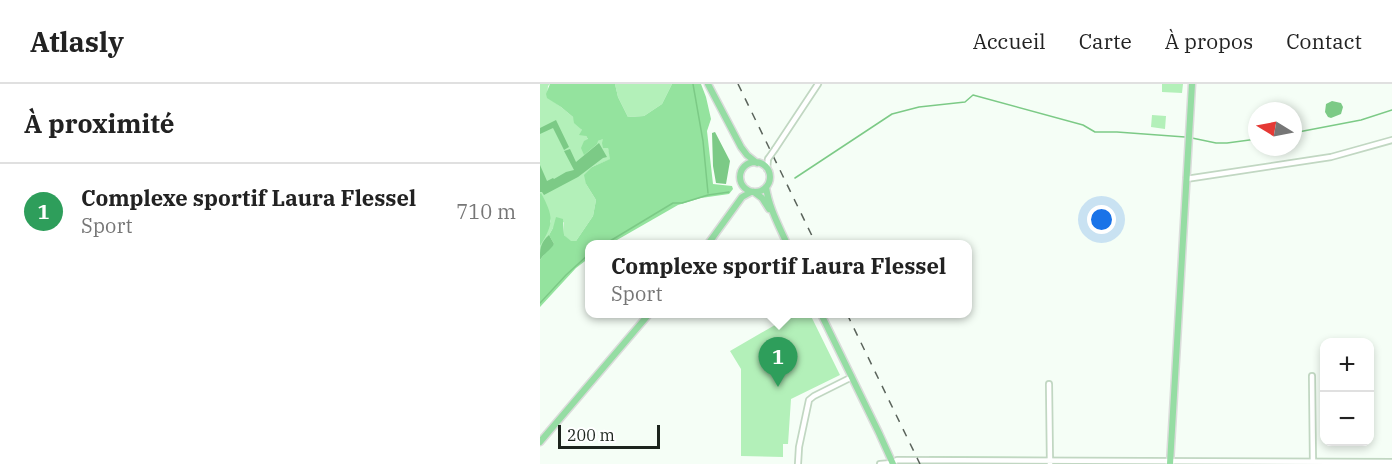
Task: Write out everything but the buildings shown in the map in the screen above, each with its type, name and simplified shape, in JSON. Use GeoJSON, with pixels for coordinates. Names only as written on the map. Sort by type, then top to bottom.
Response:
{"type":"FeatureCollection","features":[{"type":"Feature","properties":{"kind":"main road"},"geometry":{"type":"LineString","coordinates":[[708,84],[747,156],[767,169],[769,178],[766,187],[767,196],[775,219]]}},
{"type":"Feature","properties":{"kind":"main road"},"geometry":{"type":"LineString","coordinates":[[1169,463],[1192,84]]}},
{"type":"Feature","properties":{"kind":"main road"},"geometry":{"type":"LineString","coordinates":[[741,147],[744,165],[740,178],[742,197]]}},
{"type":"Feature","properties":{"kind":"main road"},"geometry":{"type":"LineString","coordinates":[[742,169],[749,164],[758,163]]}},
{"type":"Feature","properties":{"kind":"main road"},"geometry":{"type":"LineString","coordinates":[[742,186],[762,198],[786,240]]}},
{"type":"Feature","properties":{"kind":"main road"},"geometry":{"type":"LineString","coordinates":[[711,240],[742,197],[766,187]]}},
{"type":"Feature","properties":{"kind":"main road"},"geometry":{"type":"LineString","coordinates":[[540,442],[646,318]]}},
{"type":"Feature","properties":{"kind":"main road"},"geometry":{"type":"LineString","coordinates":[[823,318],[893,464]]}},
{"type":"Feature","properties":{"kind":"street"},"geometry":{"type":"LineString","coordinates":[[767,169],[768,159],[818,84]]}},
{"type":"Feature","properties":{"kind":"street"},"geometry":{"type":"LineString","coordinates":[[1186,179],[1331,157],[1392,140]]}},
{"type":"Feature","properties":{"kind":"street"},"geometry":{"type":"LineString","coordinates":[[758,163],[768,159]]}},
{"type":"Feature","properties":{"kind":"street"},"geometry":{"type":"LineString","coordinates":[[1312,376],[1313,463]]}},
{"type":"Feature","properties":{"kind":"street"},"geometry":{"type":"LineString","coordinates":[[798,464],[799,447],[809,400],[852,377]]}},
{"type":"Feature","properties":{"kind":"street"},"geometry":{"type":"LineString","coordinates":[[1050,384],[1050,462]]}},
{"type":"Feature","properties":{"kind":"street"},"geometry":{"type":"LineString","coordinates":[[880,464],[893,464],[897,460],[1169,463],[1392,462]]}},
{"type":"Feature","properties":{"kind":"shaded area"},"geometry":{"type":"Polygon","coordinates":[[[540,84],[550,84],[547,97],[573,117],[588,139],[598,141],[604,138],[603,148],[608,148],[611,159],[592,167],[586,184],[596,200],[593,216],[576,241],[571,242],[564,235],[564,222],[553,228],[549,235],[554,244],[540,260],[540,246],[551,221],[540,194],[540,84]]]}},
{"type":"Feature","properties":{"kind":"shaded area"},"geometry":{"type":"Polygon","coordinates":[[[550,84],[615,84],[618,97],[628,117],[644,116],[662,104],[672,84],[701,84],[711,119],[707,131],[713,184],[732,186],[733,189],[729,194],[701,198],[678,205],[617,240],[585,240],[585,261],[540,307],[540,260],[554,244],[549,235],[556,217],[563,219],[564,235],[571,241],[576,241],[593,216],[596,200],[586,184],[584,175],[592,167],[610,159],[608,148],[603,148],[603,139],[584,155],[581,148],[584,141],[588,139],[586,136],[579,135],[582,130],[574,123],[573,117],[547,98],[546,94],[550,84]]]}},
{"type":"Feature","properties":{"kind":"shaded area"},"geometry":{"type":"Polygon","coordinates":[[[615,84],[672,84],[662,104],[644,116],[628,117],[618,97],[615,84]]]}},
{"type":"Feature","properties":{"kind":"shaded area"},"geometry":{"type":"Polygon","coordinates":[[[1162,84],[1183,84],[1182,93],[1162,92],[1162,84]]]}},
{"type":"Feature","properties":{"kind":"shaded area"},"geometry":{"type":"Polygon","coordinates":[[[1332,101],[1341,103],[1343,107],[1341,114],[1331,118],[1325,112],[1326,104],[1332,101]]]}},
{"type":"Feature","properties":{"kind":"shaded area"},"geometry":{"type":"Polygon","coordinates":[[[1152,115],[1166,116],[1165,129],[1151,127],[1152,115]]]}},
{"type":"Feature","properties":{"kind":"shaded area"},"geometry":{"type":"Polygon","coordinates":[[[556,120],[569,147],[564,150],[553,128],[540,134],[540,128],[556,120]]]}},
{"type":"Feature","properties":{"kind":"shaded area"},"geometry":{"type":"Polygon","coordinates":[[[715,132],[730,161],[726,184],[716,183],[712,133],[715,132]]]}},
{"type":"Feature","properties":{"kind":"shaded area"},"geometry":{"type":"Polygon","coordinates":[[[599,143],[607,157],[578,177],[544,195],[540,192],[540,165],[547,181],[554,179],[574,170],[564,151],[570,149],[576,162],[599,143]]]}},
{"type":"Feature","properties":{"kind":"shaded area"},"geometry":{"type":"Polygon","coordinates":[[[540,194],[551,220],[540,246],[540,194]]]}},
{"type":"Feature","properties":{"kind":"shaded area"},"geometry":{"type":"Polygon","coordinates":[[[549,235],[554,244],[540,260],[541,246],[549,235]]]}},
{"type":"Feature","properties":{"kind":"shaded area"},"geometry":{"type":"Polygon","coordinates":[[[787,318],[812,318],[840,375],[791,399],[788,444],[783,444],[783,457],[741,456],[741,369],[730,351],[787,318]]]}},
{"type":"Feature","properties":{"kind":"shaded area"},"geometry":{"type":"Polygon","coordinates":[[[929,456],[1166,458],[1166,464],[932,464],[929,456]]]}},
{"type":"Feature","properties":{"kind":"waterway"},"geometry":{"type":"LineString","coordinates":[[693,84],[703,141],[708,193]]}},
{"type":"Feature","properties":{"kind":"waterway"},"geometry":{"type":"LineString","coordinates":[[795,178],[892,114],[919,107],[965,102],[973,95],[1083,125],[1095,132],[1185,137]]}},
{"type":"Feature","properties":{"kind":"waterway"},"geometry":{"type":"LineString","coordinates":[[1302,131],[1361,120],[1392,110]]}},
{"type":"Feature","properties":{"kind":"waterway"},"geometry":{"type":"LineString","coordinates":[[1192,138],[1216,143],[1248,140]]}},
{"type":"Feature","properties":{"kind":"waterway"},"geometry":{"type":"LineString","coordinates":[[612,240],[673,203],[729,192]]}},
{"type":"Feature","properties":{"kind":"waterway"},"geometry":{"type":"LineString","coordinates":[[540,303],[585,258]]}},
{"type":"Feature","properties":{"kind":"railway"},"geometry":{"type":"LineString","coordinates":[[738,84],[814,240]]}},
{"type":"Feature","properties":{"kind":"railway"},"geometry":{"type":"LineString","coordinates":[[849,318],[920,464]]}},
{"type":"Feature","properties":{"kind":"place","name":"Complexe sportif Laura Flessel"},"geometry":{"type":"Point","coordinates":[778,387]}}]}
